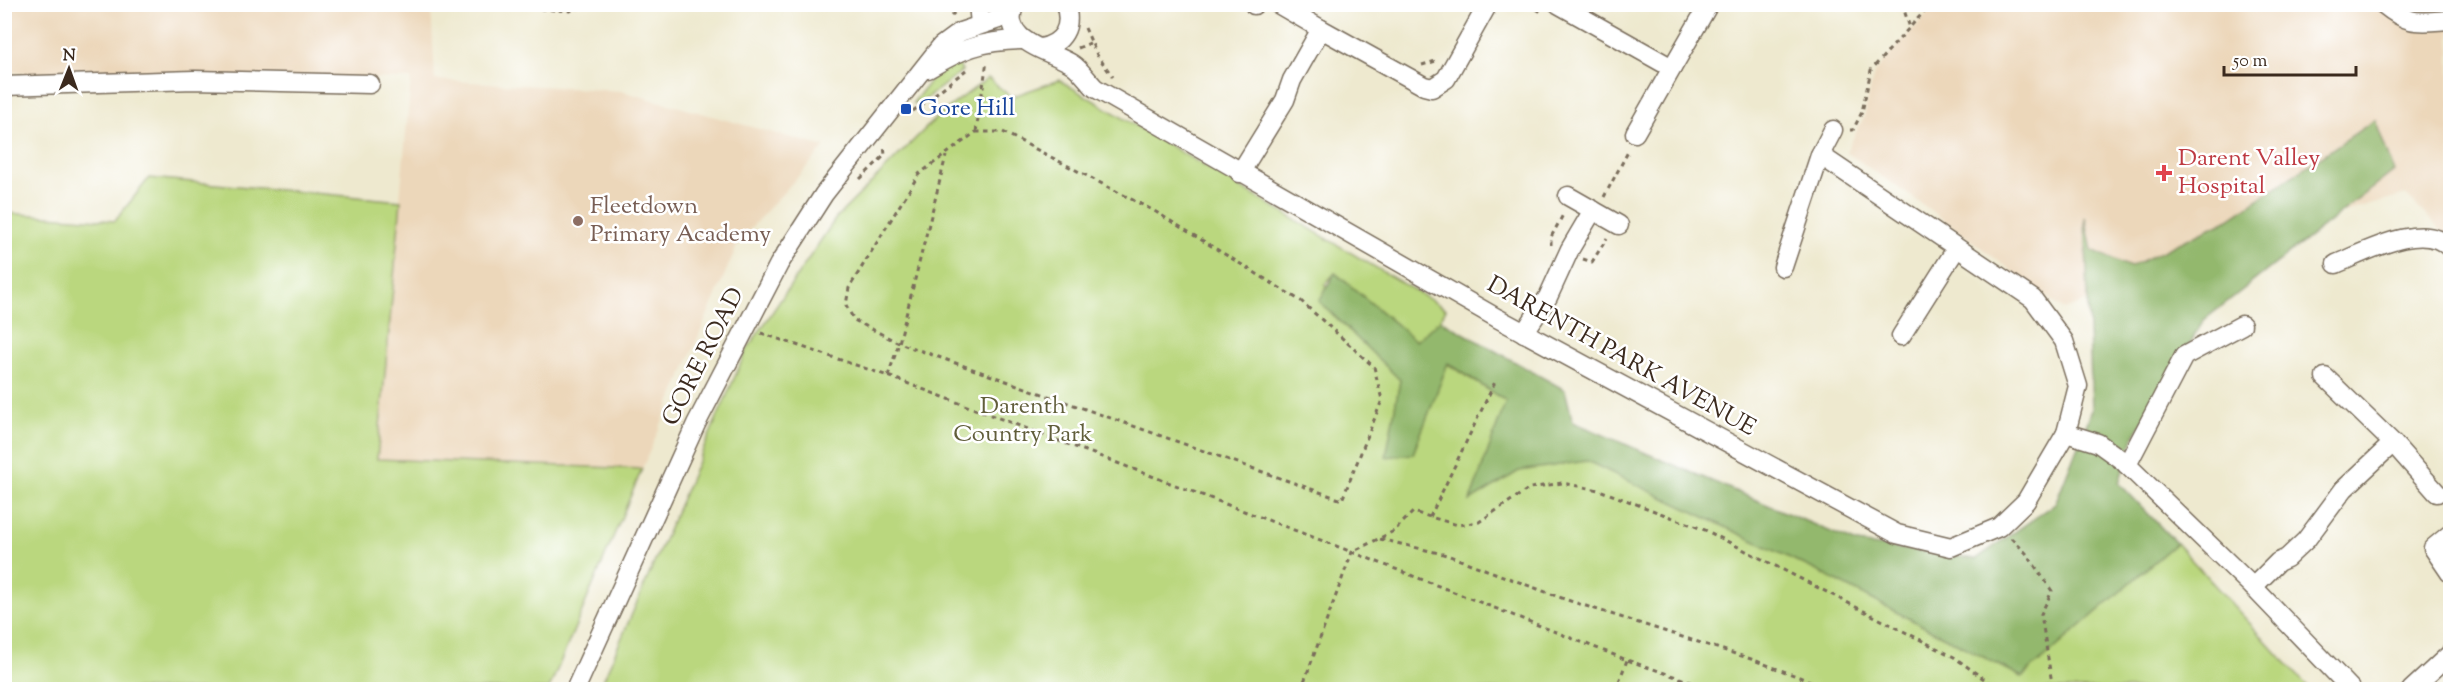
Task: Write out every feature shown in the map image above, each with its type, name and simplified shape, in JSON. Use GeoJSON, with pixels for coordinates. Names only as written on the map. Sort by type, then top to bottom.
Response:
{"type":"FeatureCollection","features":[{"type":"Feature","properties":{"kind":"street"},"geometry":{"type":"LineString","coordinates":[[978,4],[980,24]]}},
{"type":"Feature","properties":{"kind":"street"},"geometry":{"type":"LineString","coordinates":[[1278,4],[1424,86],[1437,91],[1488,4]]}},
{"type":"Feature","properties":{"kind":"street"},"geometry":{"type":"LineString","coordinates":[[1558,4],[1672,68]]}},
{"type":"Feature","properties":{"kind":"street"},"geometry":{"type":"LineString","coordinates":[[1635,133],[1709,4]]}},
{"type":"Feature","properties":{"kind":"street"},"geometry":{"type":"LineString","coordinates":[[2384,4],[2403,20],[2411,22],[2451,20]]}},
{"type":"Feature","properties":{"kind":"street"},"geometry":{"type":"LineString","coordinates":[[1069,5],[1066,33],[1074,66]]}},
{"type":"Feature","properties":{"kind":"street"},"geometry":{"type":"LineString","coordinates":[[1013,10],[1012,27],[1021,40]]}},
{"type":"Feature","properties":{"kind":"street","name":"GORE ROAD"},"geometry":{"type":"LineString","coordinates":[[575,690],[696,424],[779,264],[824,194],[941,46],[960,32],[1013,10]]}},
{"type":"Feature","properties":{"kind":"street"},"geometry":{"type":"LineString","coordinates":[[1240,173],[1285,100],[1292,80],[1322,29]]}},
{"type":"Feature","properties":{"kind":"street"},"geometry":{"type":"LineString","coordinates":[[1040,48],[1050,46],[1066,33]]}},
{"type":"Feature","properties":{"kind":"street","name":"GORE ROAD"},"geometry":{"type":"LineString","coordinates":[[921,74],[969,46],[992,41],[1021,40]]}},
{"type":"Feature","properties":{"kind":"street","name":"DARENTH PARK AVENUE"},"geometry":{"type":"LineString","coordinates":[[1021,40],[1074,66],[1095,88],[1240,173],[1524,333],[1897,534],[1952,547],[1999,526],[2026,501],[2066,433],[2078,386],[2064,341],[2033,299],[1820,155]]}},
{"type":"Feature","properties":{"kind":"street"},"geometry":{"type":"LineString","coordinates":[[4,86],[194,80],[370,84]]}},
{"type":"Feature","properties":{"kind":"street"},"geometry":{"type":"LineString","coordinates":[[1783,267],[1820,155],[1833,130]]}},
{"type":"Feature","properties":{"kind":"street"},"geometry":{"type":"LineString","coordinates":[[1568,196],[1620,225]]}},
{"type":"Feature","properties":{"kind":"street"},"geometry":{"type":"LineString","coordinates":[[1524,333],[1548,297],[1593,210]]}},
{"type":"Feature","properties":{"kind":"street"},"geometry":{"type":"LineString","coordinates":[[2336,264],[2409,236],[2445,242],[2451,248]]}},
{"type":"Feature","properties":{"kind":"street"},"geometry":{"type":"LineString","coordinates":[[1901,336],[1956,249]]}},
{"type":"Feature","properties":{"kind":"street"},"geometry":{"type":"LineString","coordinates":[[2127,465],[2184,356],[2242,325]]}},
{"type":"Feature","properties":{"kind":"street"},"geometry":{"type":"LineString","coordinates":[[2325,377],[2393,443],[2438,492]]}},
{"type":"Feature","properties":{"kind":"street"},"geometry":{"type":"LineString","coordinates":[[2066,433],[2098,443],[2127,465],[2253,587],[2352,690]]}},
{"type":"Feature","properties":{"kind":"street"},"geometry":{"type":"LineString","coordinates":[[2253,587],[2278,562],[2288,558],[2306,540],[2344,489],[2393,443]]}},
{"type":"Feature","properties":{"kind":"street"},"geometry":{"type":"LineString","coordinates":[[2451,534],[2433,548],[2451,573]]}},
{"type":"Feature","properties":{"kind":"street"},"geometry":{"type":"LineString","coordinates":[[2411,690],[2451,654]]}},
{"type":"Feature","properties":{"kind":"path"},"geometry":{"type":"LineString","coordinates":[[469,4],[570,11],[594,4]]}},
{"type":"Feature","properties":{"kind":"path"},"geometry":{"type":"LineString","coordinates":[[1069,5],[1092,4]]}},
{"type":"Feature","properties":{"kind":"path"},"geometry":{"type":"LineString","coordinates":[[1833,130],[1853,130],[1862,112],[1870,69],[1931,4]]}},
{"type":"Feature","properties":{"kind":"path"},"geometry":{"type":"LineString","coordinates":[[1903,5],[1910,28]]}},
{"type":"Feature","properties":{"kind":"path"},"geometry":{"type":"LineString","coordinates":[[976,132],[988,56]]}},
{"type":"Feature","properties":{"kind":"path"},"geometry":{"type":"LineString","coordinates":[[1414,65],[1442,58]]}},
{"type":"Feature","properties":{"kind":"path"},"geometry":{"type":"LineString","coordinates":[[909,116],[966,70]]}},
{"type":"Feature","properties":{"kind":"path"},"geometry":{"type":"LineString","coordinates":[[976,132],[1003,132],[1156,212],[1301,301],[1374,368],[1382,400],[1342,500],[899,343],[854,320],[846,304],[849,288],[919,174],[976,132]]}},
{"type":"Feature","properties":{"kind":"path"},"geometry":{"type":"LineString","coordinates":[[852,186],[886,154],[884,146],[889,139]]}},
{"type":"Feature","properties":{"kind":"path"},"geometry":{"type":"LineString","coordinates":[[888,376],[899,343],[947,154]]}},
{"type":"Feature","properties":{"kind":"path"},"geometry":{"type":"LineString","coordinates":[[802,346],[888,376],[1352,552],[1627,660],[1714,690]]}},
{"type":"Feature","properties":{"kind":"path"},"geometry":{"type":"LineString","coordinates":[[1430,517],[1496,380]]}},
{"type":"Feature","properties":{"kind":"path"},"geometry":{"type":"LineString","coordinates":[[1301,690],[1352,552],[1394,531],[1413,512],[1458,525],[1479,522],[1530,488],[1562,483],[1599,490],[1706,530],[1954,657],[2000,690]]}},
{"type":"Feature","properties":{"kind":"path"},"geometry":{"type":"LineString","coordinates":[[1999,526],[2026,553],[2052,591],[2041,614],[2053,690]]}},
{"type":"Feature","properties":{"kind":"path"},"geometry":{"type":"LineString","coordinates":[[1378,538],[1447,555],[1568,600],[1751,659],[1834,690]]}},
{"type":"Feature","properties":{"kind":"path"},"geometry":{"type":"LineString","coordinates":[[1616,690],[1627,660]]}},
{"type":"Feature","properties":{"kind":"shaded area","name":"Fleetdown Primary Academy"},"geometry":{"type":"Polygon","coordinates":[[[4,5],[431,5],[435,80],[621,91],[825,147],[739,241],[642,469],[376,459],[411,79],[26,74],[5,71],[4,5]]]}},
{"type":"Feature","properties":{"kind":"shaded area","name":"Darent Valley Hospital"},"geometry":{"type":"Polygon","coordinates":[[[1935,5],[2450,5],[2450,240],[2406,195],[2294,226],[2064,310],[1932,211],[1846,152],[1864,117],[1874,73],[1935,5]]]}},
{"type":"Feature","properties":{"kind":"green space"},"geometry":{"type":"Polygon","coordinates":[[[957,62],[962,71],[918,105],[913,103],[936,73],[957,62]]]}},
{"type":"Feature","properties":{"kind":"green space","name":"Darenth Country Park"},"geometry":{"type":"Polygon","coordinates":[[[988,78],[1011,97],[1059,80],[1446,309],[1440,320],[1416,341],[1335,273],[1324,285],[1554,432],[2020,669],[2176,543],[2310,689],[599,690],[746,351],[836,218],[939,115],[988,78]]]}},
{"type":"Feature","properties":{"kind":"green space"},"geometry":{"type":"Polygon","coordinates":[[[2375,120],[2394,171],[2204,320],[2133,438],[2119,483],[2176,543],[2022,677],[1815,570],[1587,461],[1519,471],[1470,501],[1506,401],[1448,363],[1413,454],[1386,457],[1400,380],[1319,301],[1335,273],[1416,341],[1440,320],[1565,390],[1573,422],[1857,543],[1976,559],[2055,504],[2092,410],[2085,217],[2092,250],[2130,267],[2229,219],[2375,120]]]}},
{"type":"Feature","properties":{"kind":"green space"},"geometry":{"type":"Polygon","coordinates":[[[149,178],[401,201],[377,459],[642,469],[549,689],[5,689],[5,213],[115,221],[149,178]]]}},
{"type":"Feature","properties":{"kind":"place","name":"Gore Hill"},"geometry":{"type":"Point","coordinates":[906,109]}},
{"type":"Feature","properties":{"kind":"place","name":"Darent Valley Hospital"},"geometry":{"type":"Point","coordinates":[2164,173]}},
{"type":"Feature","properties":{"kind":"place","name":"Fleetdown Primary Academy"},"geometry":{"type":"Point","coordinates":[578,221]}}]}
